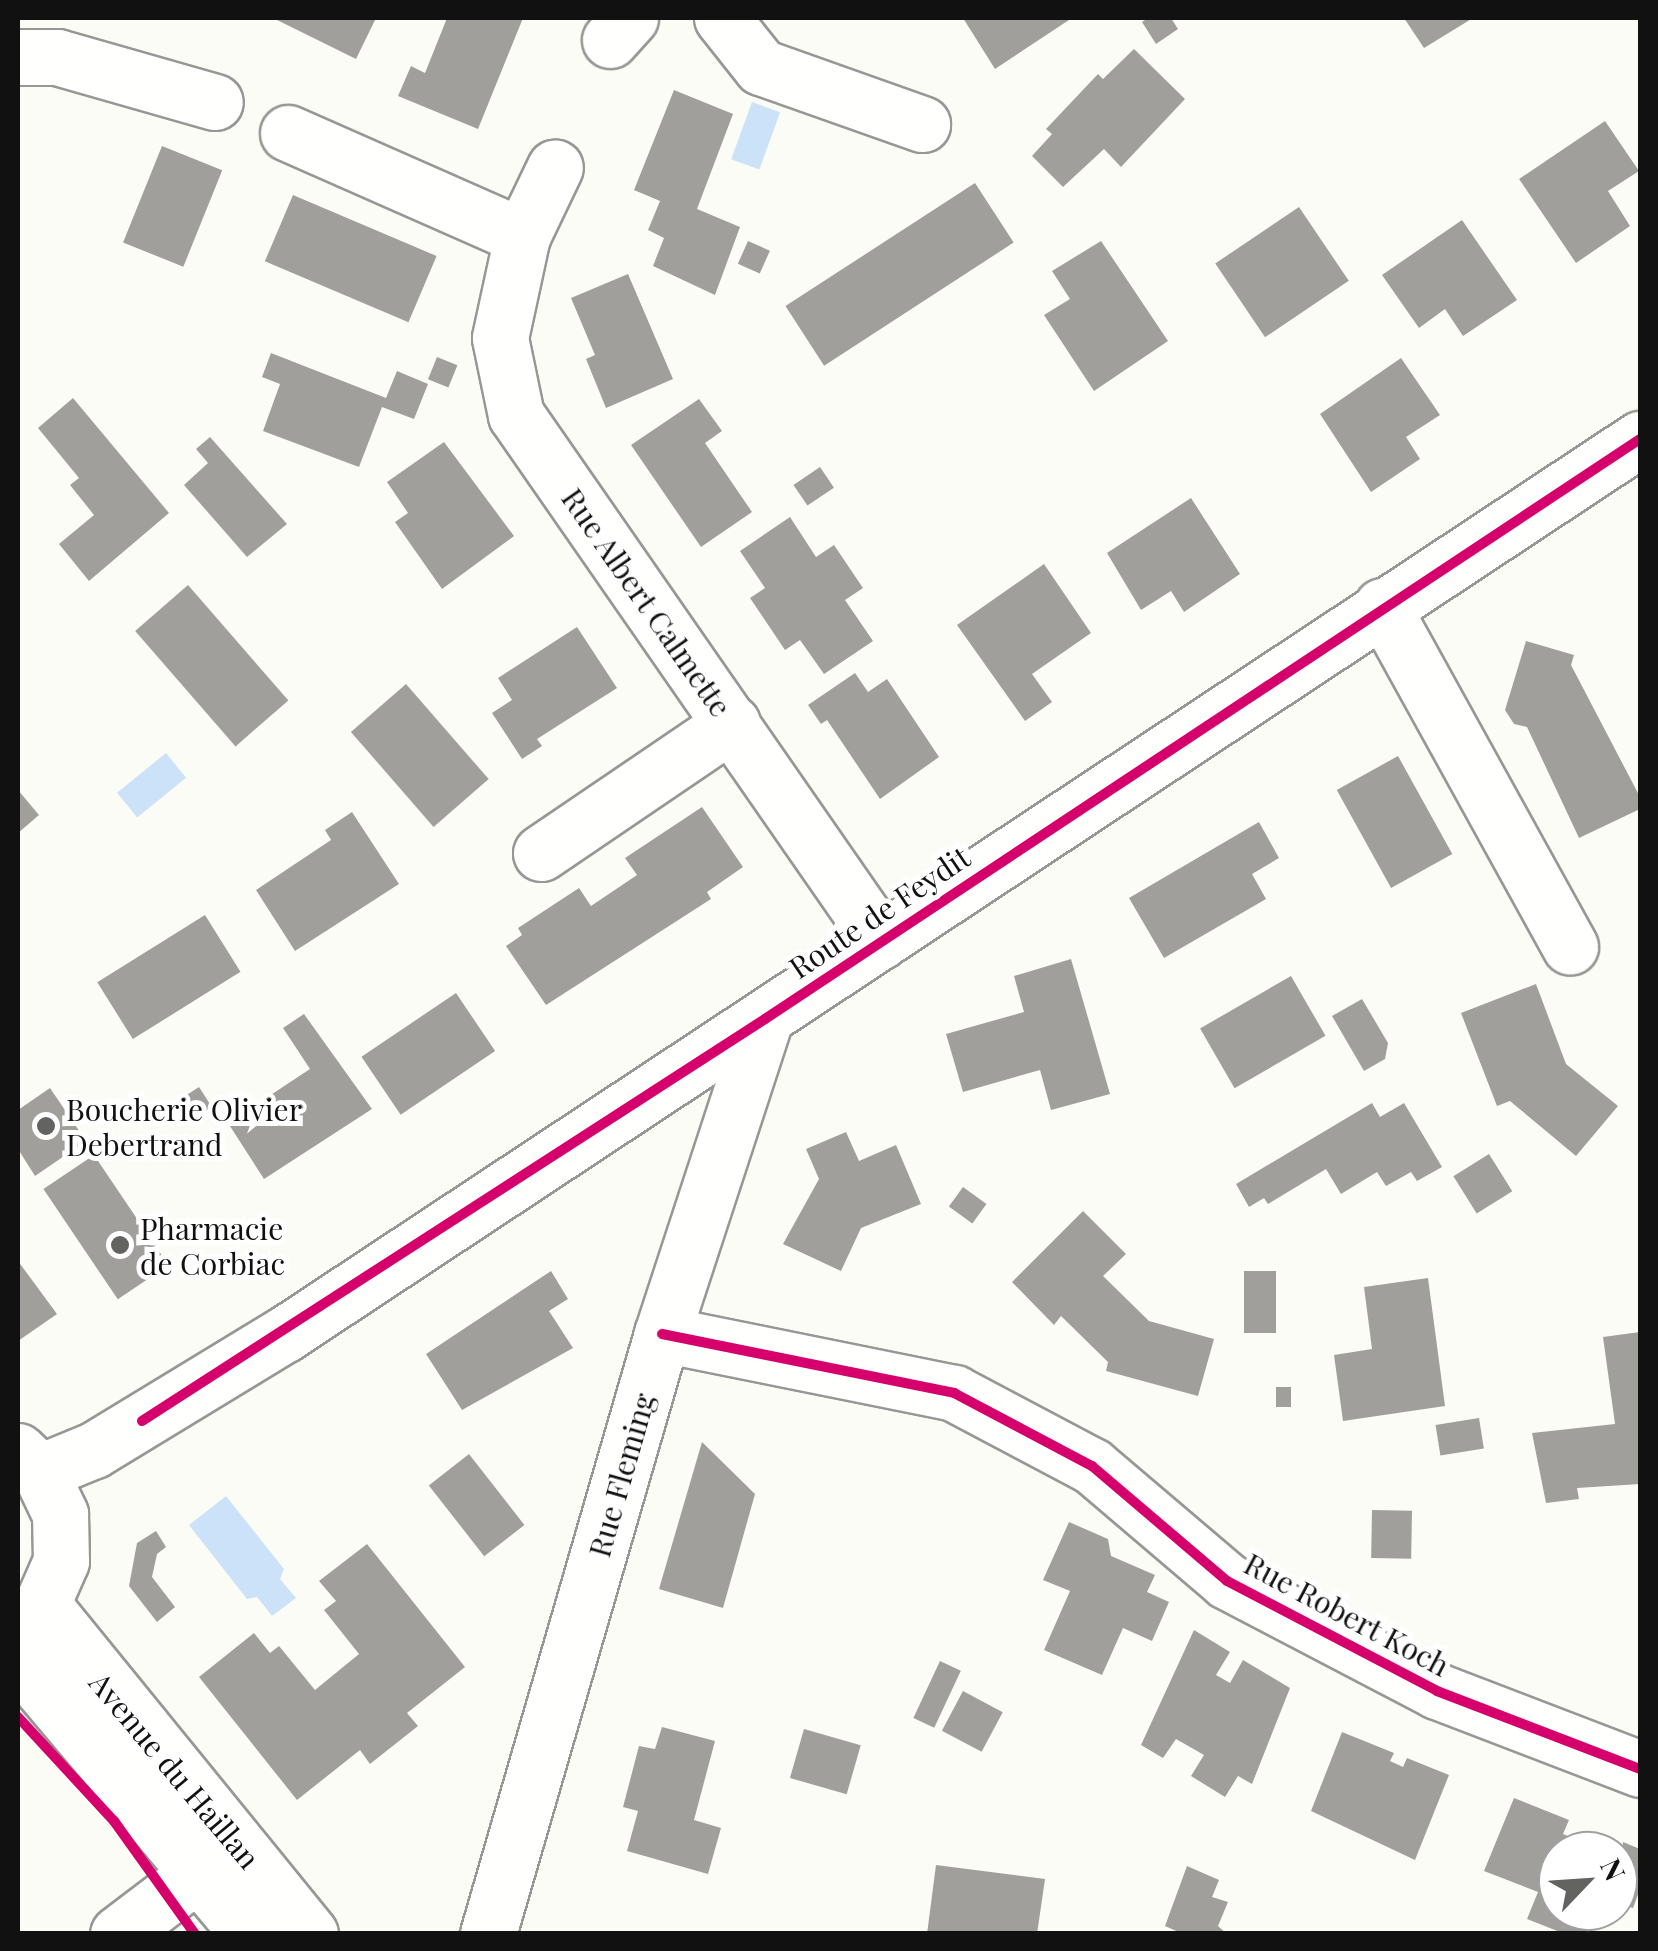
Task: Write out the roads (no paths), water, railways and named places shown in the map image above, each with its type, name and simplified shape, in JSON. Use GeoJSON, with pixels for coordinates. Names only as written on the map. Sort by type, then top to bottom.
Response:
{"type":"FeatureCollection","features":[{"type":"Feature","properties":{"kind":"street"},"geometry":{"type":"LineString","coordinates":[[722,18],[760,67],[922,124]]}},
{"type":"Feature","properties":{"kind":"street"},"geometry":{"type":"LineString","coordinates":[[37,57],[215,102]]}},
{"type":"Feature","properties":{"kind":"street"},"geometry":{"type":"LineString","coordinates":[[288,133],[522,236]]}},
{"type":"Feature","properties":{"kind":"street","name":"Rue Albert Calmette"},"geometry":{"type":"LineString","coordinates":[[555,167],[522,236],[500,338],[516,414],[880,941]]}},
{"type":"Feature","properties":{"kind":"street","name":"Route de Feydit"},"geometry":{"type":"LineString","coordinates":[[29,1461],[94,1450],[285,1334],[1640,439]]}},
{"type":"Feature","properties":{"kind":"street"},"geometry":{"type":"LineString","coordinates":[[1382,606],[1570,947]]}},
{"type":"Feature","properties":{"kind":"street"},"geometry":{"type":"LineString","coordinates":[[541,853],[732,723]]}},
{"type":"Feature","properties":{"kind":"street","name":"Rue Fleming"},"geometry":{"type":"LineString","coordinates":[[488,1934],[662,1334],[765,1019]]}},
{"type":"Feature","properties":{"kind":"street","name":"Rue Robert Koch"},"geometry":{"type":"LineString","coordinates":[[662,1334],[954,1392],[1092,1466],[1227,1581],[1437,1692],[1640,1769]]}},
{"type":"Feature","properties":{"kind":"street"},"geometry":{"type":"LineString","coordinates":[[29,1461],[60,1530],[61,1561],[30,1614]]}},
{"type":"Feature","properties":{"kind":"street","name":"Avenue du Haillan"},"geometry":{"type":"LineString","coordinates":[[30,1614],[310,1934]]}},
{"type":"Feature","properties":{"kind":"street","name":"Avenue du Haillan"},"geometry":{"type":"LineString","coordinates":[[18,1660],[249,1934]]}},
{"type":"Feature","properties":{"kind":"street"},"geometry":{"type":"LineString","coordinates":[[127,1932],[198,1873]]}},
{"type":"Feature","properties":{"kind":"water"},"geometry":{"type":"Polygon","coordinates":[[[752,102],[780,112],[759,170],[731,159],[752,102]]]}},
{"type":"Feature","properties":{"kind":"water"},"geometry":{"type":"Polygon","coordinates":[[[166,753],[186,778],[137,818],[117,793],[166,753]]]}},
{"type":"Feature","properties":{"kind":"water"},"geometry":{"type":"Polygon","coordinates":[[[226,1496],[284,1569],[280,1579],[296,1598],[272,1616],[257,1597],[247,1599],[189,1525],[226,1496]]]}},
{"type":"Feature","properties":{"kind":"place","name":"Boucherie Olivier Debertrand"},"geometry":{"type":"Point","coordinates":[46,1126]}},
{"type":"Feature","properties":{"kind":"place","name":"Pharmacie de Corbiac"},"geometry":{"type":"Point","coordinates":[120,1245]}}]}
